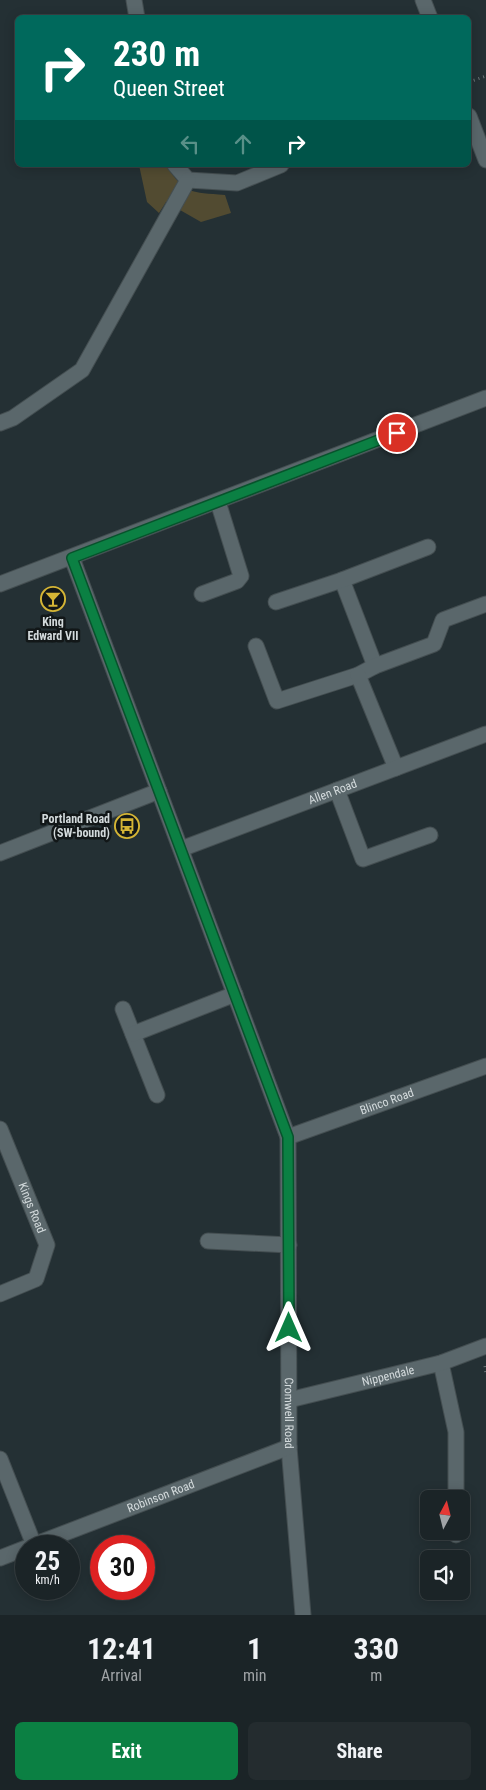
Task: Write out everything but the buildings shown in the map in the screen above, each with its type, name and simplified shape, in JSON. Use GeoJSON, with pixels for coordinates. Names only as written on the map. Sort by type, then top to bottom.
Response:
{"type":"FeatureCollection","features":[{"type":"Feature","properties":{"kind":"street"},"geometry":{"type":"LineString","coordinates":[[134,0],[136,15]]}},
{"type":"Feature","properties":{"kind":"street"},"geometry":{"type":"LineString","coordinates":[[424,0],[429,15]]}},
{"type":"Feature","properties":{"kind":"street"},"geometry":{"type":"LineString","coordinates":[[471,121],[486,160]]}},
{"type":"Feature","properties":{"kind":"street"},"geometry":{"type":"LineString","coordinates":[[177,167],[188,180],[237,183],[276,167]]}},
{"type":"Feature","properties":{"kind":"street"},"geometry":{"type":"LineString","coordinates":[[0,423],[13,418],[82,370],[188,180]]}},
{"type":"Feature","properties":{"kind":"street"},"geometry":{"type":"LineString","coordinates":[[0,584],[486,398]]}},
{"type":"Feature","properties":{"kind":"street"},"geometry":{"type":"LineString","coordinates":[[202,594],[237,581],[242,576],[218,502]]}},
{"type":"Feature","properties":{"kind":"street"},"geometry":{"type":"LineString","coordinates":[[276,602],[342,580],[428,547]]}},
{"type":"Feature","properties":{"kind":"street","name":"Cromwell Road"},"geometry":{"type":"LineString","coordinates":[[72,558],[288,1137],[289,1447],[304,1615]]}},
{"type":"Feature","properties":{"kind":"street"},"geometry":{"type":"LineString","coordinates":[[342,580],[375,666]]}},
{"type":"Feature","properties":{"kind":"street"},"geometry":{"type":"LineString","coordinates":[[256,646],[276,701],[358,675],[375,666],[434,644],[443,620],[486,604]]}},
{"type":"Feature","properties":{"kind":"street"},"geometry":{"type":"LineString","coordinates":[[358,675],[396,768]]}},
{"type":"Feature","properties":{"kind":"street","name":"Allen Road"},"geometry":{"type":"LineString","coordinates":[[181,849],[486,734]]}},
{"type":"Feature","properties":{"kind":"street"},"geometry":{"type":"LineString","coordinates":[[337,790],[363,859],[430,835]]}},
{"type":"Feature","properties":{"kind":"street"},"geometry":{"type":"LineString","coordinates":[[0,853],[160,791]]}},
{"type":"Feature","properties":{"kind":"street"},"geometry":{"type":"LineString","coordinates":[[133,1034],[235,994]]}},
{"type":"Feature","properties":{"kind":"street"},"geometry":{"type":"LineString","coordinates":[[123,1009],[157,1095]]}},
{"type":"Feature","properties":{"kind":"street","name":"Blinco Road"},"geometry":{"type":"LineString","coordinates":[[288,1137],[486,1066]]}},
{"type":"Feature","properties":{"kind":"street","name":"Kings Road"},"geometry":{"type":"LineString","coordinates":[[0,1129],[46,1245],[36,1279],[0,1294]]}},
{"type":"Feature","properties":{"kind":"street"},"geometry":{"type":"LineString","coordinates":[[208,1241],[289,1245]]}},
{"type":"Feature","properties":{"kind":"street","name":"Nippendale"},"geometry":{"type":"LineString","coordinates":[[289,1400],[440,1363],[486,1346]]}},
{"type":"Feature","properties":{"kind":"street"},"geometry":{"type":"LineString","coordinates":[[440,1363],[456,1432],[456,1490]]}},
{"type":"Feature","properties":{"kind":"street","name":"Robinson Road"},"geometry":{"type":"LineString","coordinates":[[60,1535],[289,1447]]}},
{"type":"Feature","properties":{"kind":"street"},"geometry":{"type":"LineString","coordinates":[[0,1459],[27,1535]]}},
{"type":"Feature","properties":{"kind":"street","name":"Robinson Road"},"geometry":{"type":"LineString","coordinates":[[0,1558],[15,1552]]}},
{"type":"Feature","properties":{"kind":"path"},"geometry":{"type":"LineString","coordinates":[[471,81],[486,76]]}},
{"type":"Feature","properties":{"kind":"shaded area"},"geometry":{"type":"Polygon","coordinates":[[[139,167],[167,167],[184,187],[190,190],[225,195],[231,213],[201,222],[166,202],[159,213],[147,202],[139,167]]]}},
{"type":"Feature","properties":{"kind":"place","name":"King Edward VII"},"geometry":{"type":"Point","coordinates":[53,599]}},
{"type":"Feature","properties":{"kind":"place","name":"Portland Road (SW-bound)"},"geometry":{"type":"Point","coordinates":[127,826]}},
{"type":"Feature","properties":{"kind":"route"},"geometry":{"type":"LineString","coordinates":[[289,1328],[288,1137],[72,558],[397,433]]}}]}
